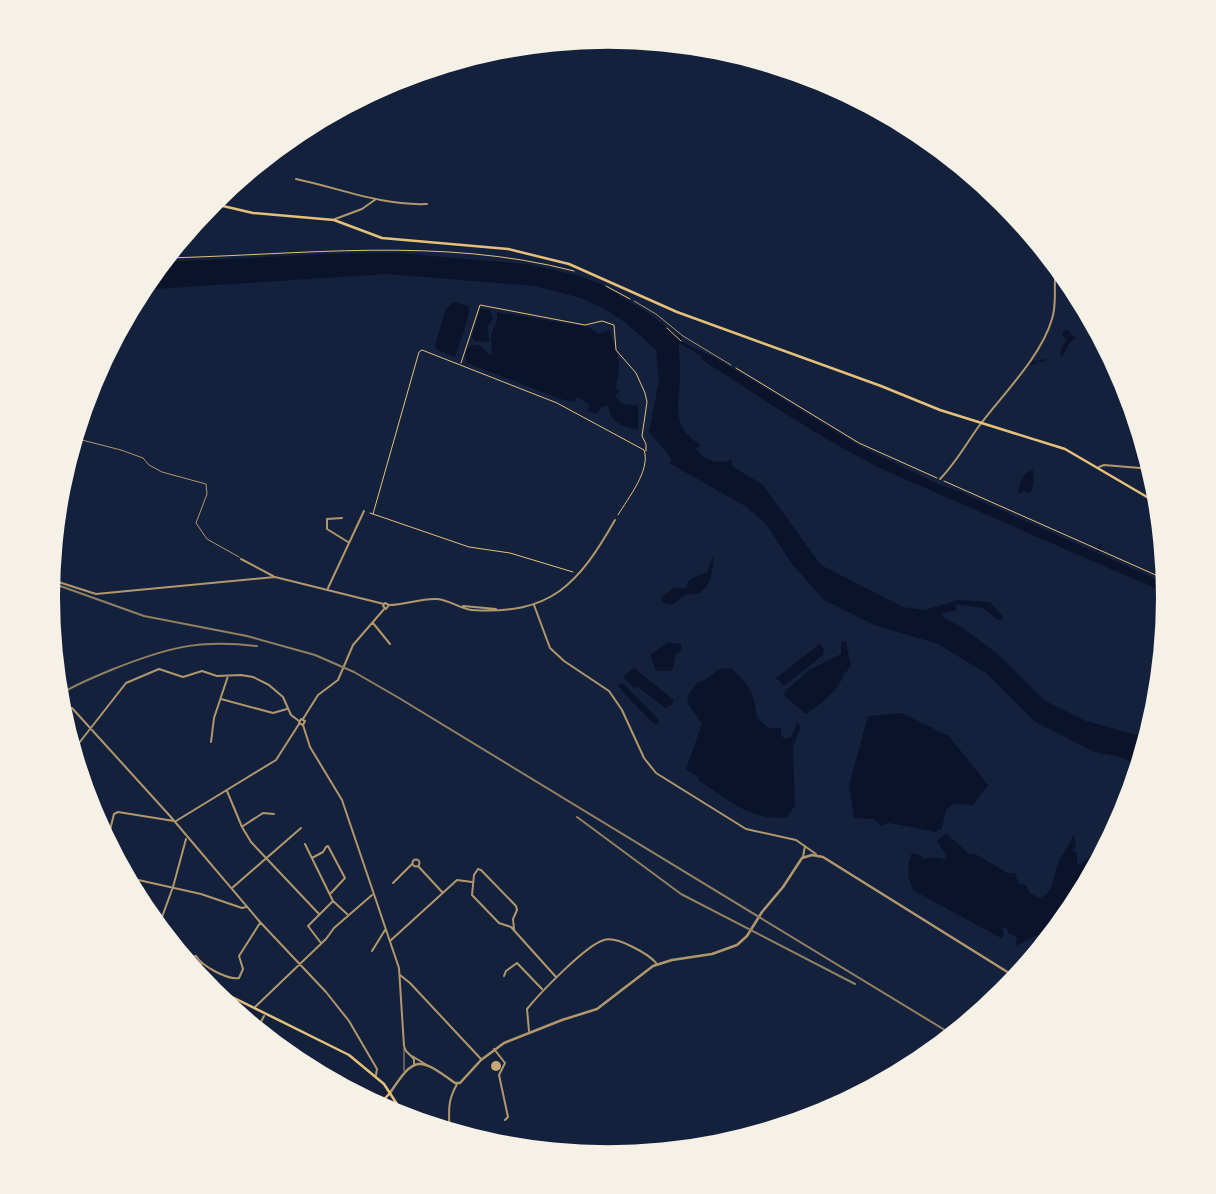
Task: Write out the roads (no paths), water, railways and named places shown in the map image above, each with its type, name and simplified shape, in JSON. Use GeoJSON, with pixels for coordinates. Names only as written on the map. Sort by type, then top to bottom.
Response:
{"type":"FeatureCollection","features":[{"type":"Feature","properties":{"kind":"main road"},"geometry":{"type":"LineString","coordinates":[[225,206],[253,213],[334,220],[382,237],[508,249],[549,258],[589,272],[677,312],[981,424],[1065,449],[1146,496]]}},
{"type":"Feature","properties":{"kind":"main road"},"geometry":{"type":"LineString","coordinates":[[237,999],[349,1055],[386,1087],[396,1102]]}},
{"type":"Feature","properties":{"kind":"main road"},"geometry":{"type":"LineString","coordinates":[[386,1097],[390,1093]]}},
{"type":"Feature","properties":{"kind":"street"},"geometry":{"type":"LineString","coordinates":[[296,179],[376,199],[408,205],[427,204]]}},
{"type":"Feature","properties":{"kind":"street"},"geometry":{"type":"LineString","coordinates":[[334,220],[362,209],[376,199]]}},
{"type":"Feature","properties":{"kind":"street"},"geometry":{"type":"LineString","coordinates":[[940,479],[998,405],[1045,338],[1055,307],[1054,279]]}},
{"type":"Feature","properties":{"kind":"street"},"geometry":{"type":"LineString","coordinates":[[1105,471],[1109,466]]}},
{"type":"Feature","properties":{"kind":"street"},"geometry":{"type":"LineString","coordinates":[[1099,467],[1140,468]]}},
{"type":"Feature","properties":{"kind":"street"},"geometry":{"type":"LineString","coordinates":[[328,589],[363,511]]}},
{"type":"Feature","properties":{"kind":"street"},"geometry":{"type":"LineString","coordinates":[[342,519],[327,519],[327,529],[349,542]]}},
{"type":"Feature","properties":{"kind":"street"},"geometry":{"type":"LineString","coordinates":[[60,582],[96,594],[273,577],[328,589],[388,608],[389,605],[433,599],[462,606],[511,611],[534,605],[561,591],[579,574],[615,520]]}},
{"type":"Feature","properties":{"kind":"street"},"geometry":{"type":"LineString","coordinates":[[241,559],[273,577]]}},
{"type":"Feature","properties":{"kind":"street"},"geometry":{"type":"LineString","coordinates":[[534,605],[545,636],[555,653],[609,691],[622,710],[643,758],[656,773],[746,829],[796,840],[1007,972]]}},
{"type":"Feature","properties":{"kind":"street"},"geometry":{"type":"LineString","coordinates":[[111,826],[114,814],[118,812],[175,821],[276,760],[316,698],[334,683],[353,645],[384,606]]}},
{"type":"Feature","properties":{"kind":"street"},"geometry":{"type":"LineString","coordinates":[[372,622],[390,643]]}},
{"type":"Feature","properties":{"kind":"street"},"geometry":{"type":"LineString","coordinates":[[80,741],[126,683],[161,669],[183,677],[202,671],[217,676],[246,676],[264,682],[283,697],[342,800],[399,968],[406,1051],[457,1083]]}},
{"type":"Feature","properties":{"kind":"street"},"geometry":{"type":"LineString","coordinates":[[211,742],[214,718],[228,676]]}},
{"type":"Feature","properties":{"kind":"street"},"geometry":{"type":"LineString","coordinates":[[221,699],[272,713],[289,709]]}},
{"type":"Feature","properties":{"kind":"street"},"geometry":{"type":"LineString","coordinates":[[72,708],[175,821],[260,922],[326,991],[349,1021],[377,1069],[375,1076]]}},
{"type":"Feature","properties":{"kind":"street"},"geometry":{"type":"LineString","coordinates":[[300,723],[305,721],[303,719]]}},
{"type":"Feature","properties":{"kind":"street"},"geometry":{"type":"LineString","coordinates":[[227,791],[242,827],[266,859],[319,914]]}},
{"type":"Feature","properties":{"kind":"street"},"geometry":{"type":"LineString","coordinates":[[242,827],[262,813],[274,814]]}},
{"type":"Feature","properties":{"kind":"street"},"geometry":{"type":"LineString","coordinates":[[232,888],[302,828]]}},
{"type":"Feature","properties":{"kind":"street"},"geometry":{"type":"LineString","coordinates":[[162,916],[188,838]]}},
{"type":"Feature","properties":{"kind":"street"},"geometry":{"type":"LineString","coordinates":[[304,844],[334,901],[349,916]]}},
{"type":"Feature","properties":{"kind":"street"},"geometry":{"type":"LineString","coordinates":[[312,858],[328,846],[345,878],[330,894]]}},
{"type":"Feature","properties":{"kind":"street"},"geometry":{"type":"LineString","coordinates":[[449,1121],[448,1106],[457,1083],[503,1043],[597,1009],[658,964],[723,951],[740,943],[783,887],[802,858],[805,846]]}},
{"type":"Feature","properties":{"kind":"street"},"geometry":{"type":"LineString","coordinates":[[802,858],[817,855]]}},
{"type":"Feature","properties":{"kind":"street"},"geometry":{"type":"LineString","coordinates":[[393,883],[413,860],[417,859],[418,866]]}},
{"type":"Feature","properties":{"kind":"street"},"geometry":{"type":"LineString","coordinates":[[412,864],[418,866],[443,893]]}},
{"type":"Feature","properties":{"kind":"street"},"geometry":{"type":"LineString","coordinates":[[505,925],[513,919],[516,906],[481,870],[475,872],[472,894],[494,919],[505,925],[514,929],[556,977]]}},
{"type":"Feature","properties":{"kind":"street"},"geometry":{"type":"LineString","coordinates":[[139,880],[173,887],[242,908],[247,906]]}},
{"type":"Feature","properties":{"kind":"street"},"geometry":{"type":"LineString","coordinates":[[390,941],[457,880],[473,882]]}},
{"type":"Feature","properties":{"kind":"street"},"geometry":{"type":"LineString","coordinates":[[255,1008],[334,928],[374,894]]}},
{"type":"Feature","properties":{"kind":"street"},"geometry":{"type":"LineString","coordinates":[[322,943],[308,926],[334,901]]}},
{"type":"Feature","properties":{"kind":"street"},"geometry":{"type":"LineString","coordinates":[[513,919],[514,929]]}},
{"type":"Feature","properties":{"kind":"street"},"geometry":{"type":"LineString","coordinates":[[202,965],[232,979],[239,978],[243,969],[239,956],[260,922]]}},
{"type":"Feature","properties":{"kind":"street"},"geometry":{"type":"LineString","coordinates":[[372,951],[386,930]]}},
{"type":"Feature","properties":{"kind":"street"},"geometry":{"type":"LineString","coordinates":[[530,1034],[527,1009],[556,977],[598,943],[606,939],[627,944],[653,958],[658,964]]}},
{"type":"Feature","properties":{"kind":"street"},"geometry":{"type":"LineString","coordinates":[[505,975],[506,971],[517,963],[543,990]]}},
{"type":"Feature","properties":{"kind":"street"},"geometry":{"type":"LineString","coordinates":[[400,975],[411,982],[481,1060]]}},
{"type":"Feature","properties":{"kind":"street"},"geometry":{"type":"LineString","coordinates":[[261,1021],[265,1013]]}},
{"type":"Feature","properties":{"kind":"street"},"geometry":{"type":"LineString","coordinates":[[494,1049],[505,1063],[499,1075],[508,1117],[505,1120]]}},
{"type":"Feature","properties":{"kind":"street"},"geometry":{"type":"LineString","coordinates":[[412,1056],[414,1064]]}},
{"type":"Feature","properties":{"kind":"street"},"geometry":{"type":"LineString","coordinates":[[390,1093],[414,1064],[426,1064]]}},
{"type":"Feature","properties":{"kind":"lane"},"geometry":{"type":"LineString","coordinates":[[633,301],[731,365]]}},
{"type":"Feature","properties":{"kind":"lane"},"geometry":{"type":"LineString","coordinates":[[83,440],[121,450],[143,458],[149,465],[163,472],[206,484],[207,494],[196,523],[207,539],[241,559]]}},
{"type":"Feature","properties":{"kind":"lane"},"geometry":{"type":"LineString","coordinates":[[404,1046],[404,1073]]}},
{"type":"Feature","properties":{"kind":"water"},"geometry":{"type":"Polygon","coordinates":[[[397,253],[526,264],[576,275],[601,284],[642,309],[682,338],[681,341],[717,359],[861,447],[940,485],[1155,579],[1156,589],[884,470],[791,417],[679,343],[678,414],[684,430],[700,445],[696,449],[704,457],[712,461],[732,460],[732,466],[763,485],[821,565],[903,607],[924,610],[959,600],[990,602],[1002,619],[998,620],[983,608],[961,605],[954,605],[958,610],[944,613],[942,616],[999,655],[1045,701],[1086,721],[1138,735],[1130,762],[1094,752],[1034,721],[987,674],[938,644],[874,625],[824,600],[792,564],[766,524],[745,506],[669,463],[672,459],[649,432],[659,380],[656,350],[626,323],[603,308],[581,298],[535,286],[387,274],[155,289],[174,261],[397,253]]]}},
{"type":"Feature","properties":{"kind":"water"},"geometry":{"type":"Polygon","coordinates":[[[454,302],[469,306],[455,357],[437,350],[435,345],[446,308],[454,302]]]}},
{"type":"Feature","properties":{"kind":"water"},"geometry":{"type":"Polygon","coordinates":[[[480,309],[490,310],[493,319],[487,327],[490,342],[475,341],[472,337],[480,309]]]}},
{"type":"Feature","properties":{"kind":"water"},"geometry":{"type":"Polygon","coordinates":[[[497,312],[588,327],[599,334],[609,329],[619,366],[616,389],[620,390],[615,397],[623,404],[638,406],[638,430],[618,423],[612,417],[608,406],[601,407],[597,414],[588,411],[589,405],[580,398],[576,398],[575,402],[560,399],[467,363],[465,352],[471,345],[479,345],[492,354],[491,335],[497,312]]]}},
{"type":"Feature","properties":{"kind":"water"},"geometry":{"type":"Polygon","coordinates":[[[1066,329],[1076,338],[1062,357],[1060,352],[1066,340],[1062,334],[1066,329]]]}},
{"type":"Feature","properties":{"kind":"water"},"geometry":{"type":"Polygon","coordinates":[[[1033,470],[1034,479],[1030,493],[1024,491],[1018,494],[1022,479],[1033,470]]]}},
{"type":"Feature","properties":{"kind":"water"},"geometry":{"type":"Polygon","coordinates":[[[714,555],[711,577],[702,591],[686,595],[673,604],[662,602],[662,597],[674,588],[686,588],[689,580],[707,572],[714,555]]]}},
{"type":"Feature","properties":{"kind":"water"},"geometry":{"type":"Polygon","coordinates":[[[846,641],[851,667],[834,691],[806,714],[784,696],[785,691],[809,670],[841,654],[841,642],[846,641]]]}},
{"type":"Feature","properties":{"kind":"water"},"geometry":{"type":"Polygon","coordinates":[[[668,642],[681,644],[681,651],[676,654],[672,671],[656,671],[650,655],[668,642]]]}},
{"type":"Feature","properties":{"kind":"water"},"geometry":{"type":"Polygon","coordinates":[[[820,644],[824,649],[823,655],[784,686],[776,678],[820,644]]]}},
{"type":"Feature","properties":{"kind":"water"},"geometry":{"type":"Polygon","coordinates":[[[634,668],[674,700],[672,705],[665,708],[638,687],[634,688],[623,677],[634,668]]]}},
{"type":"Feature","properties":{"kind":"water"},"geometry":{"type":"Polygon","coordinates":[[[731,668],[750,690],[757,718],[769,728],[781,728],[781,735],[785,739],[791,737],[797,723],[801,726],[793,747],[795,806],[787,817],[762,816],[740,808],[699,781],[697,776],[686,769],[702,724],[687,702],[689,693],[697,683],[719,669],[731,668]]]}},
{"type":"Feature","properties":{"kind":"water"},"geometry":{"type":"Polygon","coordinates":[[[617,684],[624,684],[659,723],[652,722],[617,684]]]}},
{"type":"Feature","properties":{"kind":"water"},"geometry":{"type":"Polygon","coordinates":[[[902,713],[949,736],[988,785],[973,805],[954,804],[946,810],[942,828],[936,832],[889,823],[882,826],[874,819],[854,818],[849,785],[868,716],[902,713]]]}},
{"type":"Feature","properties":{"kind":"water"},"geometry":{"type":"Polygon","coordinates":[[[946,833],[969,854],[977,855],[1008,873],[1015,873],[1018,883],[1026,885],[1029,892],[1039,898],[1049,891],[1058,864],[1074,835],[1076,843],[1073,851],[1077,853],[1077,863],[1080,865],[1090,856],[1043,931],[1015,946],[1017,939],[1008,934],[1004,927],[1004,935],[1001,938],[914,891],[908,873],[912,854],[903,848],[924,859],[945,859],[946,855],[937,841],[946,833]]]}},
{"type":"Feature","properties":{"kind":"waterway"},"geometry":{"type":"LineString","coordinates":[[1040,361],[1045,360]]}},
{"type":"Feature","properties":{"kind":"waterway"},"geometry":{"type":"LineString","coordinates":[[1030,364],[1037,362]]}},
{"type":"Feature","properties":{"kind":"waterway"},"geometry":{"type":"LineString","coordinates":[[1096,553],[1101,545]]}},
{"type":"Feature","properties":{"kind":"railway"},"geometry":{"type":"LineString","coordinates":[[60,586],[144,616],[247,636],[315,655],[354,672],[945,1030]]}},
{"type":"Feature","properties":{"kind":"railway"},"geometry":{"type":"LineString","coordinates":[[69,690],[111,670],[182,647],[217,644],[257,646]]}},
{"type":"Feature","properties":{"kind":"railway"},"geometry":{"type":"LineString","coordinates":[[577,817],[681,894],[855,984]]}}]}
